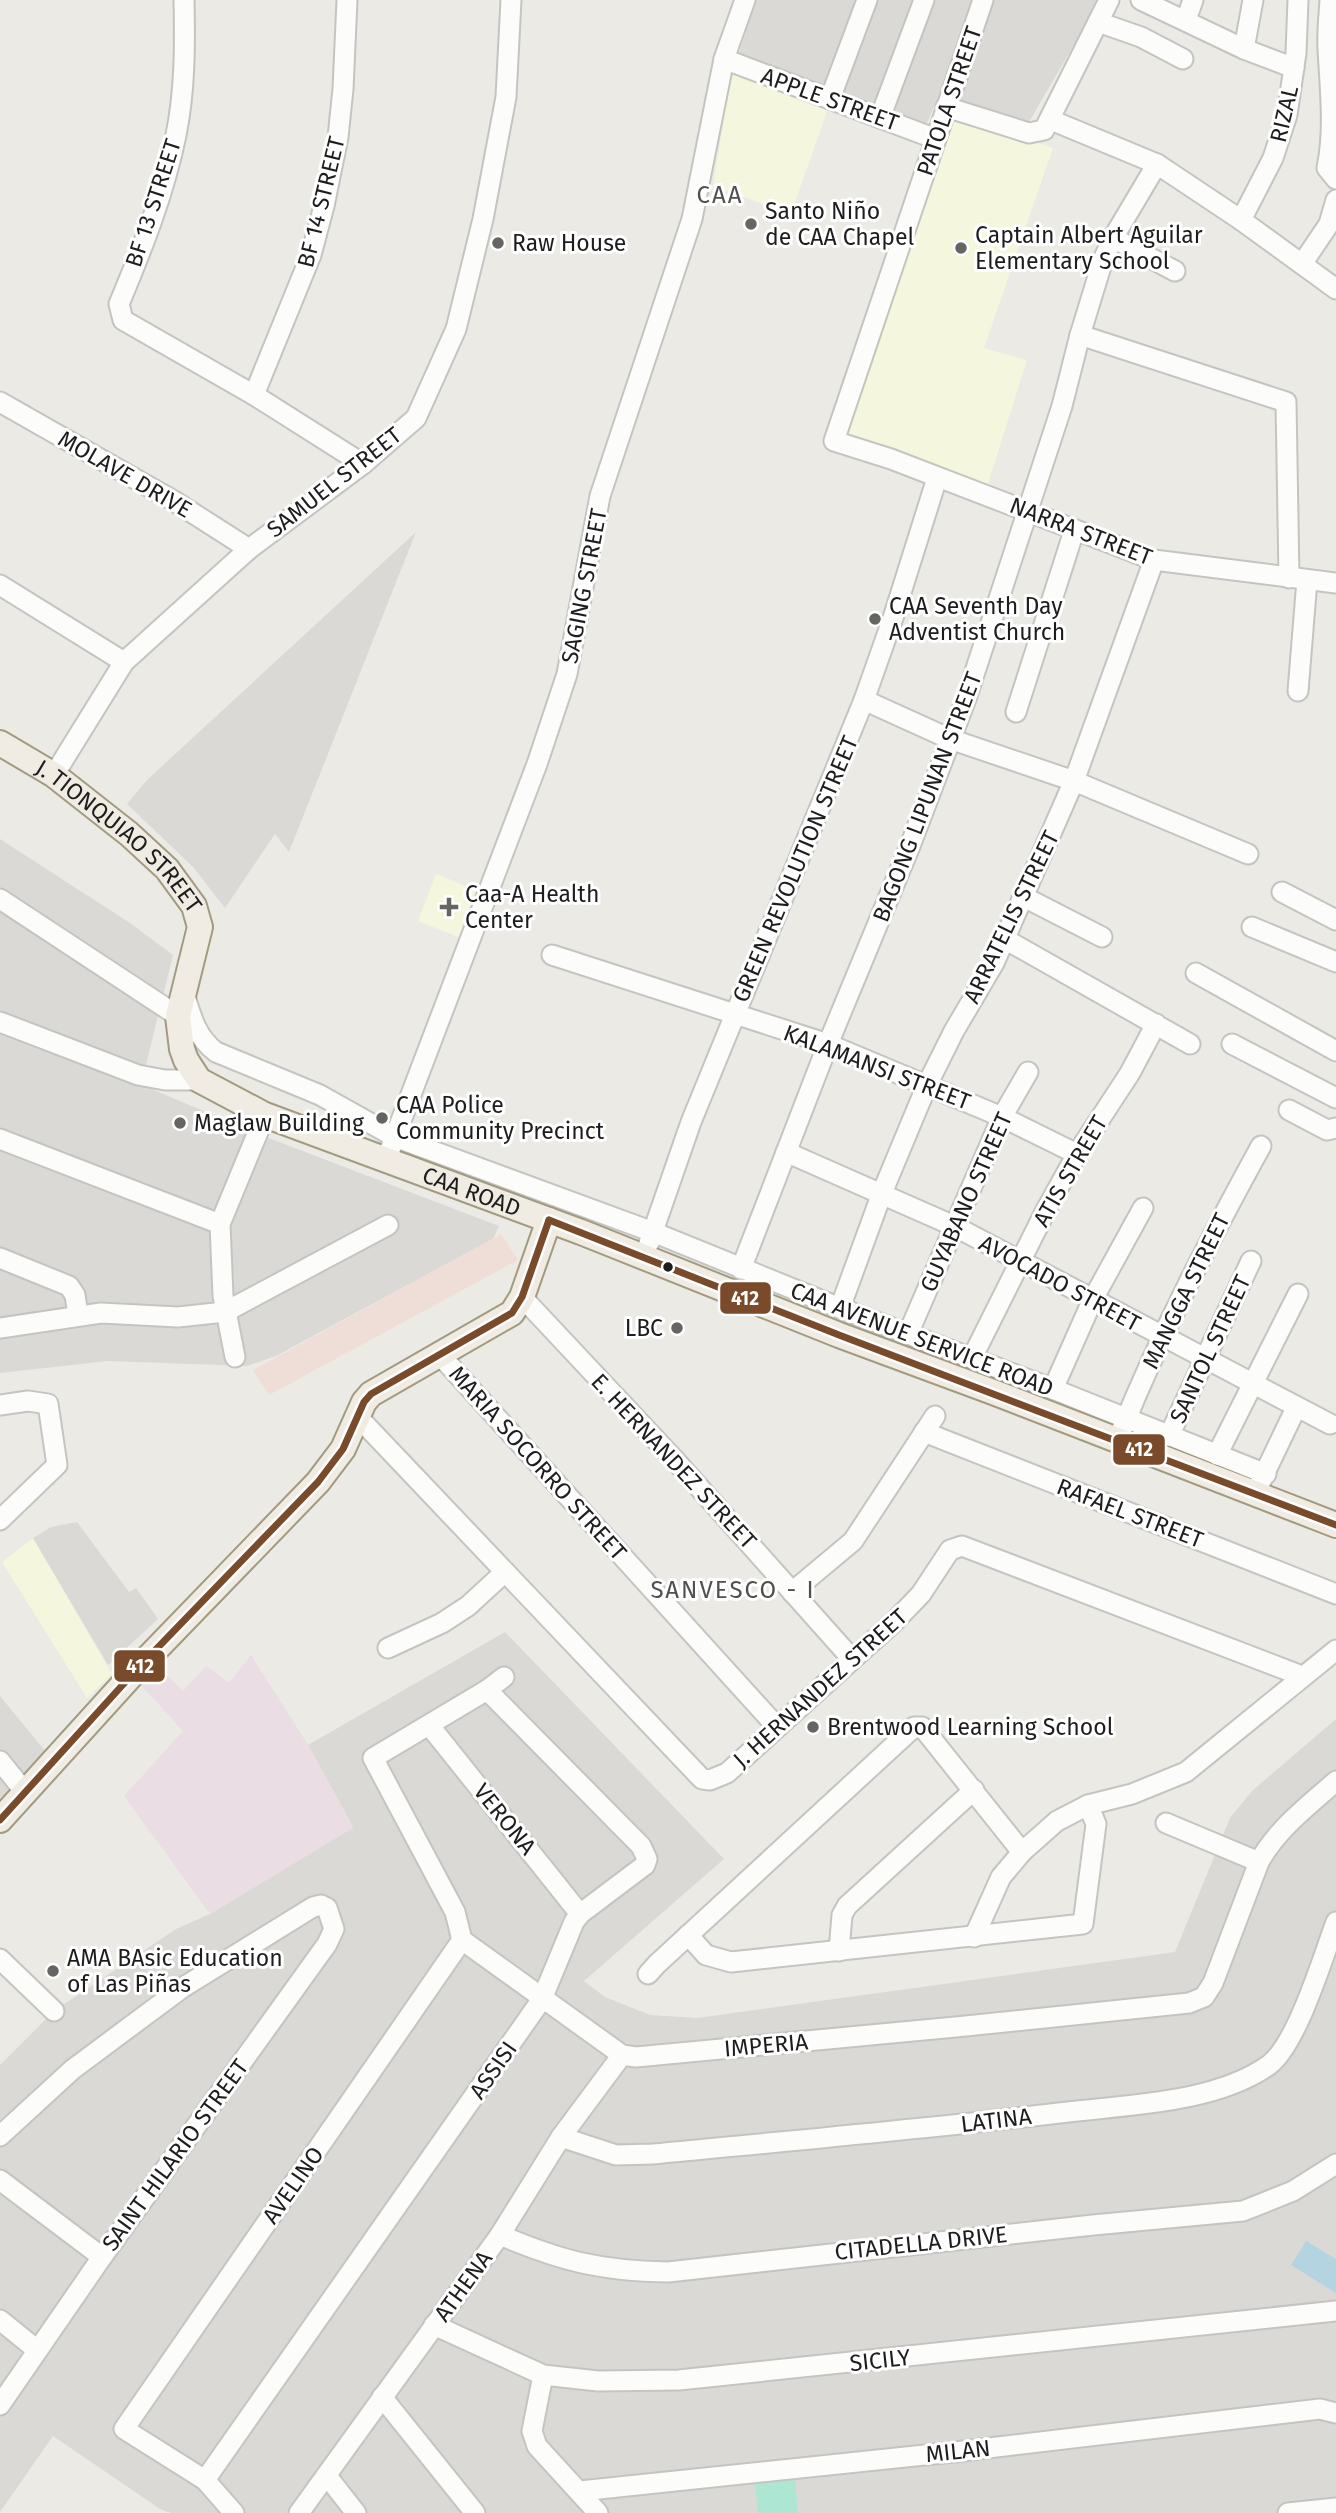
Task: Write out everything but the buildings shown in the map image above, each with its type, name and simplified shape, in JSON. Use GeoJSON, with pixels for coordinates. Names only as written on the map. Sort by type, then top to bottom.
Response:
{"type":"FeatureCollection","features":[{"type":"Feature","properties":{"kind":"main road","name":"J. TIONQUIAO STREET"},"geometry":{"type":"LineString","coordinates":[[0,743],[54,775],[129,834],[167,869],[183,889],[199,918],[200,926],[181,1005]]}},
{"type":"Feature","properties":{"kind":"main road"},"geometry":{"type":"LineString","coordinates":[[181,1005],[180,1039],[192,1070]]}},
{"type":"Feature","properties":{"kind":"main road","name":"CAA ROAD"},"geometry":{"type":"LineString","coordinates":[[192,1070],[265,1115],[549,1220],[876,1350],[1122,1429],[1260,1483],[1336,1525]]}},
{"type":"Feature","properties":{"kind":"main road"},"geometry":{"type":"LineString","coordinates":[[0,1819],[138,1668],[318,1482],[339,1456],[364,1402],[371,1394],[512,1313],[522,1297],[549,1220]]}},
{"type":"Feature","properties":{"kind":"street","name":"BF 13 STREET"},"geometry":{"type":"LineString","coordinates":[[184,0],[183,81],[177,133],[164,187],[118,304],[122,320],[254,395]]}},
{"type":"Feature","properties":{"kind":"street","name":"BF 14 STREET"},"geometry":{"type":"LineString","coordinates":[[254,395],[311,254],[324,206],[339,125],[347,0]]}},
{"type":"Feature","properties":{"kind":"street","name":"SAMUEL STREET"},"geometry":{"type":"LineString","coordinates":[[54,775],[124,662],[249,549],[363,464],[416,418],[456,329],[483,219],[506,97],[510,0]]}},
{"type":"Feature","properties":{"kind":"street","name":"SAGING STREET"},"geometry":{"type":"LineString","coordinates":[[386,1160],[532,777],[567,674],[600,496],[692,219],[724,59],[746,0]]}},
{"type":"Feature","properties":{"kind":"street"},"geometry":{"type":"LineString","coordinates":[[830,99],[867,0]]}},
{"type":"Feature","properties":{"kind":"street"},"geometry":{"type":"LineString","coordinates":[[880,118],[924,0]]}},
{"type":"Feature","properties":{"kind":"street","name":"PATOLA STREET"},"geometry":{"type":"LineString","coordinates":[[834,441],[983,0]]}},
{"type":"Feature","properties":{"kind":"street"},"geometry":{"type":"LineString","coordinates":[[946,107],[1029,133],[1044,130],[1109,0]]}},
{"type":"Feature","properties":{"kind":"street"},"geometry":{"type":"LineString","coordinates":[[1141,0],[1244,49],[1294,68]]}},
{"type":"Feature","properties":{"kind":"street"},"geometry":{"type":"LineString","coordinates":[[1186,20],[1193,0]]}},
{"type":"Feature","properties":{"kind":"street"},"geometry":{"type":"LineString","coordinates":[[1244,49],[1253,0]]}},
{"type":"Feature","properties":{"kind":"street","name":"RIZAL"},"geometry":{"type":"LineString","coordinates":[[1241,220],[1273,158],[1286,115],[1294,68],[1298,0]]}},
{"type":"Feature","properties":{"kind":"street"},"geometry":{"type":"LineString","coordinates":[[1330,0],[1328,47],[1332,143],[1327,168],[1336,179]]}},
{"type":"Feature","properties":{"kind":"street"},"geometry":{"type":"LineString","coordinates":[[1098,22],[1141,37],[1183,59]]}},
{"type":"Feature","properties":{"kind":"street","name":"APPLE STREET"},"geometry":{"type":"LineString","coordinates":[[724,59],[936,139]]}},
{"type":"Feature","properties":{"kind":"street"},"geometry":{"type":"LineString","coordinates":[[1051,120],[1157,164],[1335,286]]}},
{"type":"Feature","properties":{"kind":"street","name":"BAGONG LIPUNAN STREET"},"geometry":{"type":"LineString","coordinates":[[741,1269],[828,1044],[910,846],[986,641],[1062,406],[1103,260],[1112,238],[1157,164]]}},
{"type":"Feature","properties":{"kind":"street"},"geometry":{"type":"LineString","coordinates":[[1302,264],[1329,224],[1336,200]]}},
{"type":"Feature","properties":{"kind":"street"},"geometry":{"type":"LineString","coordinates":[[1112,238],[1175,271]]}},
{"type":"Feature","properties":{"kind":"street"},"geometry":{"type":"LineString","coordinates":[[1080,335],[1286,402],[1298,579],[1298,691]]}},
{"type":"Feature","properties":{"kind":"street"},"geometry":{"type":"LineString","coordinates":[[254,395],[363,464]]}},
{"type":"Feature","properties":{"kind":"street","name":"MOLAVE DRIVE"},"geometry":{"type":"LineString","coordinates":[[0,402],[174,501],[249,549]]}},
{"type":"Feature","properties":{"kind":"street","name":"NARRA STREET"},"geometry":{"type":"LineString","coordinates":[[834,441],[1154,560],[1336,583]]}},
{"type":"Feature","properties":{"kind":"street","name":"GREEN REVOLUTION STREET"},"geometry":{"type":"LineString","coordinates":[[643,1257],[691,1122],[864,700],[937,478]]}},
{"type":"Feature","properties":{"kind":"street"},"geometry":{"type":"LineString","coordinates":[[1016,712],[1074,531]]}},
{"type":"Feature","properties":{"kind":"street","name":"ARRATELIS STREET"},"geometry":{"type":"LineString","coordinates":[[840,1308],[881,1193],[926,1085],[994,963],[1074,781],[1154,560]]}},
{"type":"Feature","properties":{"kind":"street"},"geometry":{"type":"LineString","coordinates":[[0,584],[124,662]]}},
{"type":"Feature","properties":{"kind":"street"},"geometry":{"type":"LineString","coordinates":[[864,700],[950,739],[1074,781],[1248,854]]}},
{"type":"Feature","properties":{"kind":"street"},"geometry":{"type":"LineString","coordinates":[[1282,892],[1336,919]]}},
{"type":"Feature","properties":{"kind":"street"},"geometry":{"type":"LineString","coordinates":[[1024,897],[1102,937]]}},
{"type":"Feature","properties":{"kind":"street"},"geometry":{"type":"LineString","coordinates":[[0,899],[181,1005]]}},
{"type":"Feature","properties":{"kind":"street"},"geometry":{"type":"LineString","coordinates":[[1251,927],[1336,962]]}},
{"type":"Feature","properties":{"kind":"street"},"geometry":{"type":"LineString","coordinates":[[1003,938],[1189,1044]]}},
{"type":"Feature","properties":{"kind":"street","name":"KALAMANSI STREET"},"geometry":{"type":"LineString","coordinates":[[552,955],[828,1044],[1002,1117],[1077,1154]]}},
{"type":"Feature","properties":{"kind":"street"},"geometry":{"type":"LineString","coordinates":[[1196,973],[1336,1051]]}},
{"type":"Feature","properties":{"kind":"street","name":"CAA AVENUE SERVICE ROAD"},"geometry":{"type":"LineString","coordinates":[[181,1005],[204,1043],[216,1052],[320,1094],[395,1137],[653,1232],[840,1308],[1053,1389],[1122,1429],[1169,1436],[1217,1455],[1260,1483]]}},
{"type":"Feature","properties":{"kind":"street"},"geometry":{"type":"LineString","coordinates":[[0,1022],[138,1075],[165,1080],[192,1070]]}},
{"type":"Feature","properties":{"kind":"street","name":"ATIS STREET"},"geometry":{"type":"LineString","coordinates":[[972,1358],[1018,1262],[1077,1154],[1129,1073],[1156,1024]]}},
{"type":"Feature","properties":{"kind":"street"},"geometry":{"type":"LineString","coordinates":[[1232,1044],[1336,1098]]}},
{"type":"Feature","properties":{"kind":"street","name":"GUYABANO STREET"},"geometry":{"type":"LineString","coordinates":[[908,1334],[1002,1117],[1028,1072]]}},
{"type":"Feature","properties":{"kind":"street"},"geometry":{"type":"LineString","coordinates":[[1289,1110],[1327,1130],[1336,1128]]}},
{"type":"Feature","properties":{"kind":"street"},"geometry":{"type":"LineString","coordinates":[[235,1357],[225,1312],[220,1224],[265,1115]]}},
{"type":"Feature","properties":{"kind":"street"},"geometry":{"type":"LineString","coordinates":[[0,1139],[220,1224]]}},
{"type":"Feature","properties":{"kind":"street","name":"MANGGA STREET"},"geometry":{"type":"LineString","coordinates":[[1122,1429],[1161,1336],[1209,1240],[1261,1146]]}},
{"type":"Feature","properties":{"kind":"street","name":"AVOCADO STREET"},"geometry":{"type":"LineString","coordinates":[[786,1152],[954,1226],[1330,1424]]}},
{"type":"Feature","properties":{"kind":"street"},"geometry":{"type":"LineString","coordinates":[[1053,1389],[1093,1299],[1143,1209]]}},
{"type":"Feature","properties":{"kind":"street"},"geometry":{"type":"LineString","coordinates":[[0,1328],[102,1313],[178,1317],[225,1312],[388,1225]]}},
{"type":"Feature","properties":{"kind":"street"},"geometry":{"type":"LineString","coordinates":[[0,1258],[69,1286],[75,1295],[78,1315]]}},
{"type":"Feature","properties":{"kind":"street","name":"SANTOL STREET"},"geometry":{"type":"LineString","coordinates":[[1169,1436],[1251,1261]]}},
{"type":"Feature","properties":{"kind":"street"},"geometry":{"type":"LineString","coordinates":[[1217,1455],[1298,1294]]}},
{"type":"Feature","properties":{"kind":"street","name":"E. HERNANDEZ STREET"},"geometry":{"type":"LineString","coordinates":[[522,1297],[681,1467],[852,1659]]}},
{"type":"Feature","properties":{"kind":"street","name":"MARIA SOCORRO STREET"},"geometry":{"type":"LineString","coordinates":[[440,1355],[777,1727]]}},
{"type":"Feature","properties":{"kind":"street"},"geometry":{"type":"LineString","coordinates":[[0,1405],[28,1401],[44,1402],[48,1405],[57,1465],[3,1511]]}},
{"type":"Feature","properties":{"kind":"street"},"geometry":{"type":"LineString","coordinates":[[1260,1483],[1296,1408]]}},
{"type":"Feature","properties":{"kind":"street","name":"J. HERNANDEZ STREET"},"geometry":{"type":"LineString","coordinates":[[358,1417],[702,1779],[710,1780],[727,1773],[895,1621],[921,1594],[950,1550],[961,1546],[1302,1676]]}},
{"type":"Feature","properties":{"kind":"street","name":"RAFAEL STREET"},"geometry":{"type":"LineString","coordinates":[[792,1592],[853,1541],[930,1424],[1336,1594]]}},
{"type":"Feature","properties":{"kind":"street"},"geometry":{"type":"LineString","coordinates":[[388,1648],[442,1623],[468,1606],[505,1572]]}},
{"type":"Feature","properties":{"kind":"street"},"geometry":{"type":"LineString","coordinates":[[974,1937],[1001,1877],[1022,1852],[1057,1821],[1088,1805],[1132,1794],[1186,1772],[1336,1650]]}},
{"type":"Feature","properties":{"kind":"street"},"geometry":{"type":"LineString","coordinates":[[504,1676],[487,1690],[373,1758],[455,1912],[462,1940],[622,2055]]}},
{"type":"Feature","properties":{"kind":"street","name":"ASSISI"},"geometry":{"type":"LineString","coordinates":[[205,2480],[542,1999],[574,1922],[580,1914],[645,1865],[647,1859],[644,1850],[487,1690]]}},
{"type":"Feature","properties":{"kind":"street","name":"VERONA"},"geometry":{"type":"LineString","coordinates":[[429,1725],[580,1914]]}},
{"type":"Feature","properties":{"kind":"street"},"geometry":{"type":"LineString","coordinates":[[648,1974],[914,1727],[922,1727],[1022,1852]]}},
{"type":"Feature","properties":{"kind":"street"},"geometry":{"type":"LineString","coordinates":[[0,1761],[24,1792]]}},
{"type":"Feature","properties":{"kind":"street","name":"IMPERIA"},"geometry":{"type":"LineString","coordinates":[[622,2055],[636,2057],[1189,2003],[1204,1997],[1213,1983],[1259,1862],[1280,1831],[1336,1781]]}},
{"type":"Feature","properties":{"kind":"street"},"geometry":{"type":"LineString","coordinates":[[839,1951],[842,1915],[847,1906],[974,1790]]}},
{"type":"Feature","properties":{"kind":"street"},"geometry":{"type":"LineString","coordinates":[[688,1935],[706,1955],[731,1962],[1083,1924],[1096,1824],[1088,1805]]}},
{"type":"Feature","properties":{"kind":"street"},"geometry":{"type":"LineString","coordinates":[[1166,1823],[1259,1862]]}},
{"type":"Feature","properties":{"kind":"street","name":"SAINT HILARIO STREET"},"geometry":{"type":"LineString","coordinates":[[0,2136],[73,2069],[182,1989],[313,1907],[321,1905],[327,1908],[334,1929],[327,1944],[102,2257],[0,2405]]}},
{"type":"Feature","properties":{"kind":"street","name":"LATINA"},"geometry":{"type":"LineString","coordinates":[[561,2137],[616,2155],[653,2154],[928,2129],[1195,2096],[1241,2081],[1271,2063],[1301,2016],[1336,1922]]}},
{"type":"Feature","properties":{"kind":"street","name":"AVELINO"},"geometry":{"type":"LineString","coordinates":[[205,2480],[124,2429],[462,1940]]}},
{"type":"Feature","properties":{"kind":"street"},"geometry":{"type":"LineString","coordinates":[[0,1959],[54,2011]]}},
{"type":"Feature","properties":{"kind":"street","name":"ATHENA"},"geometry":{"type":"LineString","coordinates":[[299,2513],[500,2235],[561,2137],[622,2055]]}},
{"type":"Feature","properties":{"kind":"street","name":"CITADELLA DRIVE"},"geometry":{"type":"LineString","coordinates":[[500,2235],[538,2251],[583,2265],[627,2271],[667,2272],[1243,2211],[1293,2192],[1336,2164]]}},
{"type":"Feature","properties":{"kind":"street"},"geometry":{"type":"LineString","coordinates":[[0,2180],[102,2257]]}},
{"type":"Feature","properties":{"kind":"street","name":"SICILY"},"geometry":{"type":"LineString","coordinates":[[434,2325],[543,2375],[598,2381],[679,2380],[1336,2311]]}},
{"type":"Feature","properties":{"kind":"street"},"geometry":{"type":"LineString","coordinates":[[0,2320],[37,2350]]}},
{"type":"Feature","properties":{"kind":"street"},"geometry":{"type":"LineString","coordinates":[[543,2375],[532,2431],[537,2446],[598,2513]]}},
{"type":"Feature","properties":{"kind":"street"},"geometry":{"type":"LineString","coordinates":[[382,2397],[475,2513]]}},
{"type":"Feature","properties":{"kind":"street","name":"MILAN"},"geometry":{"type":"LineString","coordinates":[[580,2491],[1320,2409],[1336,2413]]}},
{"type":"Feature","properties":{"kind":"street"},"geometry":{"type":"LineString","coordinates":[[327,2476],[356,2513]]}},
{"type":"Feature","properties":{"kind":"street"},"geometry":{"type":"LineString","coordinates":[[205,2480],[234,2513]]}},
{"type":"Feature","properties":{"kind":"street"},"geometry":{"type":"LineString","coordinates":[[1288,2513],[1336,2508]]}},
{"type":"Feature","properties":{"kind":"shaded area"},"geometry":{"type":"Polygon","coordinates":[[[756,0],[1096,0],[1086,24],[1026,127],[938,98],[926,125],[739,53],[756,0]]]}},
{"type":"Feature","properties":{"kind":"shaded area"},"geometry":{"type":"Polygon","coordinates":[[[732,68],[830,103],[791,214],[713,186],[732,68]]]}},
{"type":"Feature","properties":{"kind":"shaded area","name":"Captain Albert Aguilar Elementary School"},"geometry":{"type":"Polygon","coordinates":[[[949,114],[1053,148],[984,348],[1027,360],[987,487],[839,436],[949,114]]]}},
{"type":"Feature","properties":{"kind":"shaded area"},"geometry":{"type":"Polygon","coordinates":[[[416,532],[289,852],[275,834],[225,908],[193,867],[127,804],[147,780],[416,532]]]}},
{"type":"Feature","properties":{"kind":"shaded area"},"geometry":{"type":"Polygon","coordinates":[[[0,839],[130,923],[173,955],[143,1077],[149,1088],[258,1134],[499,1226],[493,1239],[276,1356],[247,1366],[108,1361],[0,1373],[0,839]]]}},
{"type":"Feature","properties":{"kind":"shaded area","name":"Caa-A Health Center"},"geometry":{"type":"Polygon","coordinates":[[[436,874],[481,892],[463,939],[418,921],[436,874]]]}},
{"type":"Feature","properties":{"kind":"shaded area"},"geometry":{"type":"Polygon","coordinates":[[[501,1234],[518,1260],[269,1395],[253,1370],[501,1234]]]}},
{"type":"Feature","properties":{"kind":"shaded area"},"geometry":{"type":"Polygon","coordinates":[[[77,1522],[129,1592],[136,1588],[158,1619],[108,1665],[33,1538],[51,1527],[77,1522]]]}},
{"type":"Feature","properties":{"kind":"shaded area"},"geometry":{"type":"Polygon","coordinates":[[[33,1538],[112,1674],[87,1698],[2,1562],[33,1538]]]}},
{"type":"Feature","properties":{"kind":"shaded area"},"geometry":{"type":"Polygon","coordinates":[[[505,1632],[724,1859],[584,1981],[605,1997],[650,2015],[697,2018],[1175,1952],[1230,1818],[1252,1791],[1336,1719],[1336,2513],[171,2513],[160,2509],[53,2436],[0,2512],[0,2065],[54,2011],[176,1929],[210,1914],[353,1827],[308,1745],[505,1632]]]}},
{"type":"Feature","properties":{"kind":"shaded area"},"geometry":{"type":"Polygon","coordinates":[[[251,1655],[308,1745],[353,1828],[210,1914],[124,1796],[183,1731],[142,1686],[160,1668],[183,1691],[206,1666],[229,1683],[251,1655]]]}},
{"type":"Feature","properties":{"kind":"shaded area"},"geometry":{"type":"Polygon","coordinates":[[[0,1696],[46,1752],[0,1803],[0,1696]]]}},
{"type":"Feature","properties":{"kind":"green space"},"geometry":{"type":"Polygon","coordinates":[[[795,2478],[798,2513],[758,2513],[755,2482],[795,2478]]]}},
{"type":"Feature","properties":{"kind":"water"},"geometry":{"type":"Polygon","coordinates":[[[1306,2241],[1336,2259],[1336,2293],[1291,2265],[1306,2241]]]}},
{"type":"Feature","properties":{"kind":"transit line","name":"412"},"geometry":{"type":"LineString","coordinates":[[549,1220],[839,1335],[1336,1525]]}},
{"type":"Feature","properties":{"kind":"transit line","name":"412"},"geometry":{"type":"LineString","coordinates":[[0,1820],[138,1668],[318,1482],[343,1449],[364,1402],[371,1394],[512,1313],[522,1297],[549,1220]]}},
{"type":"Feature","properties":{"kind":"place","name":"Santo Niño de CAA Chapel"},"geometry":{"type":"Point","coordinates":[751,224]}},
{"type":"Feature","properties":{"kind":"place","name":"Raw House"},"geometry":{"type":"Point","coordinates":[498,243]}},
{"type":"Feature","properties":{"kind":"place","name":"Captain Albert Aguilar Elementary School"},"geometry":{"type":"Point","coordinates":[961,248]}},
{"type":"Feature","properties":{"kind":"place","name":"CAA Seventh Day Adventist Church"},"geometry":{"type":"Point","coordinates":[875,619]}},
{"type":"Feature","properties":{"kind":"place","name":"Caa-A Health Center"},"geometry":{"type":"Point","coordinates":[449,907]}},
{"type":"Feature","properties":{"kind":"place","name":"CAA Police Community Precinct"},"geometry":{"type":"Point","coordinates":[382,1118]}},
{"type":"Feature","properties":{"kind":"place","name":"Maglaw Building"},"geometry":{"type":"Point","coordinates":[180,1123]}},
{"type":"Feature","properties":{"kind":"place","name":"LBC"},"geometry":{"type":"Point","coordinates":[677,1328]}},
{"type":"Feature","properties":{"kind":"place","name":"Brentwood Learning School"},"geometry":{"type":"Point","coordinates":[813,1727]}},
{"type":"Feature","properties":{"kind":"place","name":"AMA BAsic Education of Las Piñas"},"geometry":{"type":"Point","coordinates":[53,1971]}},
{"type":"Feature","properties":{"kind":"district","name":"CAA"},"geometry":{"type":"Point","coordinates":[720,195]}},
{"type":"Feature","properties":{"kind":"district","name":"SANVESCO - I"},"geometry":{"type":"Point","coordinates":[733,1590]}}]}
